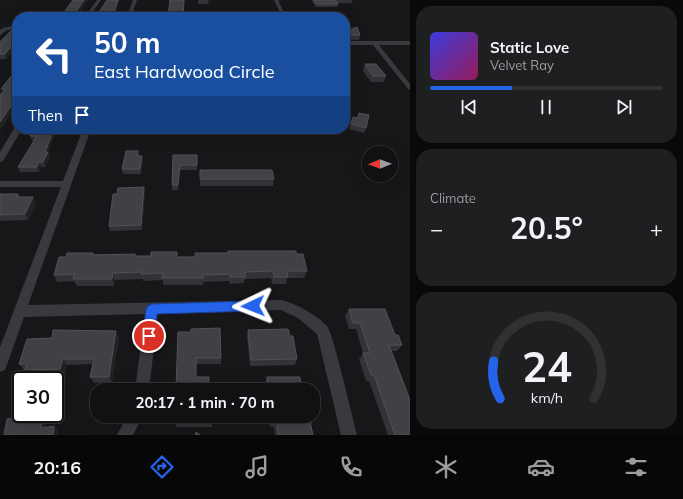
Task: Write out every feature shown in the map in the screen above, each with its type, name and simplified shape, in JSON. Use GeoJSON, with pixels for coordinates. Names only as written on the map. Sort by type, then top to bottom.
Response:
{"type":"FeatureCollection","features":[{"type":"Feature","properties":{"kind":"street"},"geometry":{"type":"LineString","coordinates":[[91,12],[99,0]]}},
{"type":"Feature","properties":{"kind":"street"},"geometry":{"type":"LineString","coordinates":[[131,12],[135,0]]}},
{"type":"Feature","properties":{"kind":"street"},"geometry":{"type":"LineString","coordinates":[[276,0],[282,12]]}},
{"type":"Feature","properties":{"kind":"street"},"geometry":{"type":"LineString","coordinates":[[0,33],[12,28]]}},
{"type":"Feature","properties":{"kind":"street"},"geometry":{"type":"LineString","coordinates":[[350,43],[410,43]]}},
{"type":"Feature","properties":{"kind":"street"},"geometry":{"type":"LineString","coordinates":[[375,43],[410,88]]}},
{"type":"Feature","properties":{"kind":"street"},"geometry":{"type":"LineString","coordinates":[[0,159],[15,134]]}},
{"type":"Feature","properties":{"kind":"street"},"geometry":{"type":"LineString","coordinates":[[0,365],[85,134]]}},
{"type":"Feature","properties":{"kind":"street"},"geometry":{"type":"LineString","coordinates":[[0,184],[66,184]]}},
{"type":"Feature","properties":{"kind":"street"},"geometry":{"type":"LineString","coordinates":[[20,311],[152,309],[282,304],[302,314],[324,331],[349,435]]}},
{"type":"Feature","properties":{"kind":"street"},"geometry":{"type":"LineString","coordinates":[[143,383],[152,309]]}},
{"type":"Feature","properties":{"kind":"street"},"geometry":{"type":"LineString","coordinates":[[125,435],[131,423]]}},
{"type":"Feature","properties":{"kind":"building"},"geometry":{"type":"Polygon","coordinates":[[[73,0],[84,0],[76,12],[64,12],[73,0]]]}},
{"type":"Feature","properties":{"kind":"building"},"geometry":{"type":"Polygon","coordinates":[[[107,0],[118,0],[114,12],[99,12],[107,0]]]}},
{"type":"Feature","properties":{"kind":"building"},"geometry":{"type":"Polygon","coordinates":[[[170,0],[184,0],[183,12],[169,12],[170,0]]]}},
{"type":"Feature","properties":{"kind":"building"},"geometry":{"type":"Polygon","coordinates":[[[314,0],[335,0],[338,4],[316,4],[314,0]]]}},
{"type":"Feature","properties":{"kind":"building"},"geometry":{"type":"Polygon","coordinates":[[[357,27],[360,35],[350,35],[350,30],[357,27]]]}},
{"type":"Feature","properties":{"kind":"building"},"geometry":{"type":"Polygon","coordinates":[[[12,30],[12,45],[5,54],[0,54],[0,42],[12,30]]]}},
{"type":"Feature","properties":{"kind":"building"},"geometry":{"type":"Polygon","coordinates":[[[365,64],[376,64],[386,76],[373,76],[365,64]]]}},
{"type":"Feature","properties":{"kind":"building"},"geometry":{"type":"Polygon","coordinates":[[[12,75],[12,104],[0,122],[0,95],[5,89],[1,89],[12,75]]]}},
{"type":"Feature","properties":{"kind":"building"},"geometry":{"type":"Polygon","coordinates":[[[359,113],[369,115],[366,128],[351,124],[353,117],[358,118],[359,113]]]}},
{"type":"Feature","properties":{"kind":"building"},"geometry":{"type":"Polygon","coordinates":[[[31,134],[52,134],[45,152],[48,152],[43,162],[39,162],[37,167],[18,167],[37,136],[30,136],[31,134]]]}},
{"type":"Feature","properties":{"kind":"building"},"geometry":{"type":"Polygon","coordinates":[[[126,151],[138,151],[138,156],[142,156],[140,169],[122,169],[126,151]]]}},
{"type":"Feature","properties":{"kind":"building"},"geometry":{"type":"Polygon","coordinates":[[[173,155],[197,155],[197,165],[180,165],[178,185],[172,185],[173,155]]]}},
{"type":"Feature","properties":{"kind":"building"},"geometry":{"type":"Polygon","coordinates":[[[200,170],[272,170],[274,179],[200,179],[200,170]]]}},
{"type":"Feature","properties":{"kind":"building"},"geometry":{"type":"Polygon","coordinates":[[[144,187],[141,225],[109,226],[113,194],[117,194],[118,188],[144,187]]]}},
{"type":"Feature","properties":{"kind":"building"},"geometry":{"type":"Polygon","coordinates":[[[0,194],[18,194],[17,197],[33,197],[25,214],[0,215],[0,210],[2,207],[0,207],[0,194]]]}},
{"type":"Feature","properties":{"kind":"building"},"geometry":{"type":"Polygon","coordinates":[[[228,251],[296,251],[296,254],[303,254],[307,271],[287,271],[288,277],[274,277],[273,271],[245,272],[245,277],[230,277],[230,274],[203,275],[203,278],[162,278],[163,273],[141,274],[142,272],[113,273],[112,279],[73,279],[75,274],[54,275],[59,257],[66,257],[67,253],[93,253],[93,255],[135,254],[135,256],[151,256],[151,252],[177,252],[177,257],[195,257],[195,253],[228,253],[228,251]]]}},
{"type":"Feature","properties":{"kind":"building"},"geometry":{"type":"Polygon","coordinates":[[[349,309],[385,309],[395,335],[398,335],[402,345],[389,345],[410,400],[410,435],[395,435],[374,375],[371,375],[363,353],[370,353],[360,323],[353,323],[349,309]]]}},
{"type":"Feature","properties":{"kind":"building"},"geometry":{"type":"Polygon","coordinates":[[[220,328],[221,358],[196,358],[196,377],[209,377],[209,383],[176,383],[178,332],[191,332],[191,329],[220,328]]]}},
{"type":"Feature","properties":{"kind":"building"},"geometry":{"type":"Polygon","coordinates":[[[288,329],[290,336],[293,336],[297,359],[251,360],[248,330],[288,329]]]}},
{"type":"Feature","properties":{"kind":"building"},"geometry":{"type":"Polygon","coordinates":[[[53,330],[116,331],[109,377],[90,377],[94,359],[63,359],[60,369],[25,370],[27,364],[19,364],[27,339],[52,338],[53,330]]]}},
{"type":"Feature","properties":{"kind":"building"},"geometry":{"type":"Polygon","coordinates":[[[267,377],[300,377],[301,383],[267,383],[267,377]]]}},
{"type":"Feature","properties":{"kind":"building"},"geometry":{"type":"Polygon","coordinates":[[[12,418],[12,423],[42,423],[41,428],[54,426],[53,435],[4,435],[7,419],[12,418]]]}},
{"type":"Feature","properties":{"kind":"building"},"geometry":{"type":"Polygon","coordinates":[[[277,423],[310,423],[313,435],[278,435],[277,423]]]}},
{"type":"Feature","properties":{"kind":"route"},"geometry":{"type":"LineString","coordinates":[[149,336],[152,309],[253,306]]}}]}
